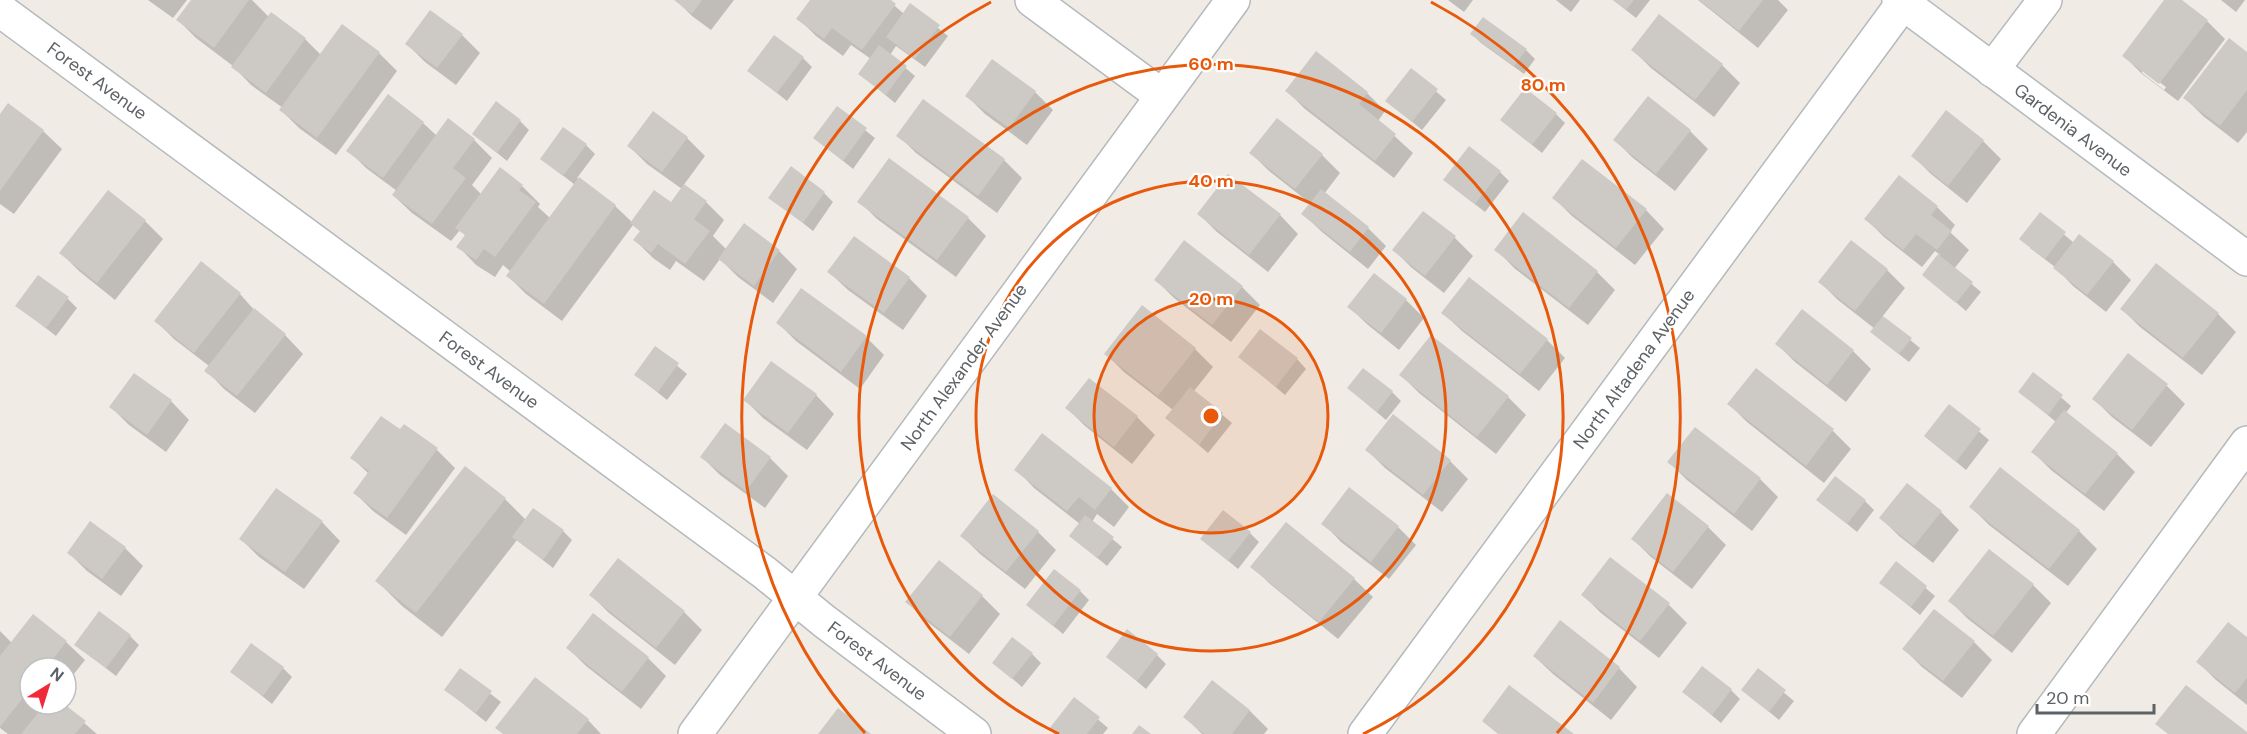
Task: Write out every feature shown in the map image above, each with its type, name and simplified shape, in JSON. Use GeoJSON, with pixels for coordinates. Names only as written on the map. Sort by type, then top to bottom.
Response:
{"type":"FeatureCollection","features":[{"type":"Feature","properties":{"kind":"street"},"geometry":{"type":"LineString","coordinates":[[1032,0],[1162,96]]}},
{"type":"Feature","properties":{"kind":"street","name":"North Alexander Avenue"},"geometry":{"type":"LineString","coordinates":[[695,734],[1233,0]]}},
{"type":"Feature","properties":{"kind":"street"},"geometry":{"type":"LineString","coordinates":[[1992,70],[2045,0]]}},
{"type":"Feature","properties":{"kind":"street","name":"Gardenia Avenue"},"geometry":{"type":"LineString","coordinates":[[1901,2],[2247,259]]}},
{"type":"Feature","properties":{"kind":"street","name":"North Altadena Avenue"},"geometry":{"type":"LineString","coordinates":[[1365,734],[1901,2]]}},
{"type":"Feature","properties":{"kind":"street","name":"Forest Avenue"},"geometry":{"type":"LineString","coordinates":[[0,10],[795,597],[974,734]]}},
{"type":"Feature","properties":{"kind":"street"},"geometry":{"type":"LineString","coordinates":[[2034,734],[2247,443]]}},
{"type":"Feature","properties":{"kind":"building"},"geometry":{"type":"Polygon","coordinates":[[[191,0],[249,0],[214,48],[176,20],[191,0]]]}},
{"type":"Feature","properties":{"kind":"building"},"geometry":{"type":"Polygon","coordinates":[[[674,0],[702,0],[692,14],[674,0]]]}},
{"type":"Feature","properties":{"kind":"building"},"geometry":{"type":"Polygon","coordinates":[[[810,0],[891,0],[896,4],[862,50],[832,28],[824,39],[796,19],[810,0]]]}},
{"type":"Feature","properties":{"kind":"building"},"geometry":{"type":"Polygon","coordinates":[[[1613,0],[1634,0],[1626,10],[1613,0]]]}},
{"type":"Feature","properties":{"kind":"building"},"geometry":{"type":"Polygon","coordinates":[[[1699,0],[1763,0],[1739,31],[1699,0]]]}},
{"type":"Feature","properties":{"kind":"building"},"geometry":{"type":"Polygon","coordinates":[[[2164,0],[2182,0],[2208,20],[2159,84],[2122,56],[2164,0]]]}},
{"type":"Feature","properties":{"kind":"building"},"geometry":{"type":"Polygon","coordinates":[[[910,3],[940,25],[915,59],[886,37],[910,3]]]}},
{"type":"Feature","properties":{"kind":"building"},"geometry":{"type":"Polygon","coordinates":[[[430,10],[463,34],[437,68],[405,44],[430,10]]]}},
{"type":"Feature","properties":{"kind":"building"},"geometry":{"type":"Polygon","coordinates":[[[271,12],[306,38],[266,93],[231,67],[271,12]]]}},
{"type":"Feature","properties":{"kind":"building"},"geometry":{"type":"Polygon","coordinates":[[[1659,14],[1723,64],[1695,100],[1631,50],[1659,14]]]}},
{"type":"Feature","properties":{"kind":"building"},"geometry":{"type":"Polygon","coordinates":[[[1483,17],[1527,49],[1514,66],[1470,34],[1483,17]]]}},
{"type":"Feature","properties":{"kind":"building"},"geometry":{"type":"Polygon","coordinates":[[[342,24],[380,52],[317,138],[279,110],[342,24]]]}},
{"type":"Feature","properties":{"kind":"building"},"geometry":{"type":"Polygon","coordinates":[[[774,35],[804,57],[777,93],[747,71],[774,35]]]}},
{"type":"Feature","properties":{"kind":"building"},"geometry":{"type":"Polygon","coordinates":[[[2229,38],[2247,52],[2247,90],[2220,126],[2183,98],[2229,38]]]}},
{"type":"Feature","properties":{"kind":"building"},"geometry":{"type":"Polygon","coordinates":[[[879,45],[907,66],[886,95],[858,74],[879,45]]]}},
{"type":"Feature","properties":{"kind":"building"},"geometry":{"type":"Polygon","coordinates":[[[1316,51],[1368,92],[1359,104],[1396,134],[1375,161],[1285,91],[1316,51]]]}},
{"type":"Feature","properties":{"kind":"building"},"geometry":{"type":"Polygon","coordinates":[[[992,59],[1036,91],[1009,128],[965,96],[992,59]]]}},
{"type":"Feature","properties":{"kind":"building"},"geometry":{"type":"Polygon","coordinates":[[[1411,68],[1438,89],[1412,122],[1385,101],[1411,68]]]}},
{"type":"Feature","properties":{"kind":"building"},"geometry":{"type":"Polygon","coordinates":[[[1525,88],[1557,113],[1532,145],[1500,120],[1525,88]]]}},
{"type":"Feature","properties":{"kind":"building"},"geometry":{"type":"Polygon","coordinates":[[[388,94],[424,122],[383,178],[346,151],[388,94]]]}},
{"type":"Feature","properties":{"kind":"building"},"geometry":{"type":"Polygon","coordinates":[[[1648,96],[1691,130],[1656,174],[1613,140],[1648,96]]]}},
{"type":"Feature","properties":{"kind":"building"},"geometry":{"type":"Polygon","coordinates":[[[923,99],[1005,159],[978,196],[896,136],[923,99]]]}},
{"type":"Feature","properties":{"kind":"building"},"geometry":{"type":"Polygon","coordinates":[[[496,101],[521,120],[497,153],[472,134],[496,101]]]}},
{"type":"Feature","properties":{"kind":"building"},"geometry":{"type":"Polygon","coordinates":[[[8,103],[44,130],[0,191],[0,114],[8,103]]]}},
{"type":"Feature","properties":{"kind":"building"},"geometry":{"type":"Polygon","coordinates":[[[837,106],[867,128],[843,161],[813,138],[837,106]]]}},
{"type":"Feature","properties":{"kind":"building"},"geometry":{"type":"Polygon","coordinates":[[[1946,110],[1984,140],[1948,186],[1911,156],[1946,110]]]}},
{"type":"Feature","properties":{"kind":"building"},"geometry":{"type":"Polygon","coordinates":[[[653,111],[688,137],[662,172],[627,146],[653,111]]]}},
{"type":"Feature","properties":{"kind":"building"},"geometry":{"type":"Polygon","coordinates":[[[448,118],[475,139],[453,168],[466,178],[432,224],[392,195],[448,118]]]}},
{"type":"Feature","properties":{"kind":"building"},"geometry":{"type":"Polygon","coordinates":[[[1277,118],[1323,154],[1295,189],[1249,153],[1277,118]]]}},
{"type":"Feature","properties":{"kind":"building"},"geometry":{"type":"Polygon","coordinates":[[[563,127],[587,144],[563,176],[540,159],[563,127]]]}},
{"type":"Feature","properties":{"kind":"building"},"geometry":{"type":"Polygon","coordinates":[[[1469,146],[1501,171],[1475,204],[1443,180],[1469,146]]]}},
{"type":"Feature","properties":{"kind":"building"},"geometry":{"type":"Polygon","coordinates":[[[889,158],[969,217],[937,260],[857,202],[889,158]]]}},
{"type":"Feature","properties":{"kind":"building"},"geometry":{"type":"Polygon","coordinates":[[[1582,159],[1647,209],[1616,248],[1552,198],[1582,159]]]}},
{"type":"Feature","properties":{"kind":"building"},"geometry":{"type":"Polygon","coordinates":[[[791,166],[825,192],[803,223],[768,198],[791,166]]]}},
{"type":"Feature","properties":{"kind":"building"},"geometry":{"type":"Polygon","coordinates":[[[500,167],[523,185],[519,190],[536,202],[495,257],[484,249],[476,260],[456,247],[465,235],[455,228],[500,167]]]}},
{"type":"Feature","properties":{"kind":"building"},"geometry":{"type":"Polygon","coordinates":[[[1228,174],[1281,214],[1249,255],[1197,214],[1228,174]]]}},
{"type":"Feature","properties":{"kind":"building"},"geometry":{"type":"Polygon","coordinates":[[[1899,175],[1938,206],[1931,215],[1952,231],[1937,250],[1916,234],[1903,250],[1864,219],[1899,175]]]}},
{"type":"Feature","properties":{"kind":"building"},"geometry":{"type":"Polygon","coordinates":[[[579,177],[616,205],[544,304],[506,276],[579,177]]]}},
{"type":"Feature","properties":{"kind":"building"},"geometry":{"type":"Polygon","coordinates":[[[684,184],[707,201],[694,219],[710,231],[685,264],[658,244],[651,253],[633,240],[640,231],[630,223],[654,190],[671,202],[684,184]]]}},
{"type":"Feature","properties":{"kind":"building"},"geometry":{"type":"Polygon","coordinates":[[[1321,189],[1369,227],[1350,252],[1301,214],[1321,189]]]}},
{"type":"Feature","properties":{"kind":"building"},"geometry":{"type":"Polygon","coordinates":[[[108,190],[146,220],[97,283],[59,253],[108,190]]]}},
{"type":"Feature","properties":{"kind":"building"},"geometry":{"type":"Polygon","coordinates":[[[1423,211],[1456,236],[1425,276],[1392,250],[1423,211]]]}},
{"type":"Feature","properties":{"kind":"building"},"geometry":{"type":"Polygon","coordinates":[[[1523,212],[1598,271],[1569,308],[1494,250],[1523,212]]]}},
{"type":"Feature","properties":{"kind":"building"},"geometry":{"type":"Polygon","coordinates":[[[2040,212],[2066,232],[2045,259],[2019,239],[2040,212]]]}},
{"type":"Feature","properties":{"kind":"building"},"geometry":{"type":"Polygon","coordinates":[[[744,223],[780,250],[754,286],[718,259],[744,223]]]}},
{"type":"Feature","properties":{"kind":"building"},"geometry":{"type":"Polygon","coordinates":[[[2079,234],[2114,261],[2087,295],[2053,268],[2079,234]]]}},
{"type":"Feature","properties":{"kind":"building"},"geometry":{"type":"Polygon","coordinates":[[[854,236],[910,277],[884,313],[827,272],[854,236]]]}},
{"type":"Feature","properties":{"kind":"building"},"geometry":{"type":"Polygon","coordinates":[[[1184,240],[1243,286],[1212,325],[1154,280],[1184,240]]]}},
{"type":"Feature","properties":{"kind":"building"},"geometry":{"type":"Polygon","coordinates":[[[1851,240],[1888,269],[1855,311],[1818,282],[1851,240]]]}},
{"type":"Feature","properties":{"kind":"building"},"geometry":{"type":"Polygon","coordinates":[[[1938,254],[1973,282],[1956,303],[1922,275],[1938,254]]]}},
{"type":"Feature","properties":{"kind":"building"},"geometry":{"type":"Polygon","coordinates":[[[201,261],[241,293],[194,353],[154,321],[201,261]]]}},
{"type":"Feature","properties":{"kind":"building"},"geometry":{"type":"Polygon","coordinates":[[[2156,263],[2219,313],[2183,358],[2120,309],[2156,263]]]}},
{"type":"Feature","properties":{"kind":"building"},"geometry":{"type":"Polygon","coordinates":[[[1374,273],[1407,299],[1381,333],[1347,307],[1374,273]]]}},
{"type":"Feature","properties":{"kind":"building"},"geometry":{"type":"Polygon","coordinates":[[[38,275],[69,297],[46,328],[15,306],[38,275]]]}},
{"type":"Feature","properties":{"kind":"building"},"geometry":{"type":"Polygon","coordinates":[[[1469,277],[1548,339],[1520,374],[1441,313],[1469,277]]]}},
{"type":"Feature","properties":{"kind":"building"},"geometry":{"type":"Polygon","coordinates":[[[801,288],[867,336],[841,372],[776,323],[801,288]]]}},
{"type":"Feature","properties":{"kind":"building"},"geometry":{"type":"Polygon","coordinates":[[[1142,305],[1196,348],[1158,396],[1104,354],[1142,305]]]}},
{"type":"Feature","properties":{"kind":"building"},"geometry":{"type":"Polygon","coordinates":[[[254,308],[286,334],[237,396],[204,371],[254,308]]]}},
{"type":"Feature","properties":{"kind":"building"},"geometry":{"type":"Polygon","coordinates":[[[1802,309],[1854,350],[1827,385],[1775,344],[1802,309]]]}},
{"type":"Feature","properties":{"kind":"building"},"geometry":{"type":"Polygon","coordinates":[[[1883,316],[1912,338],[1899,354],[1870,332],[1883,316]]]}},
{"type":"Feature","properties":{"kind":"building"},"geometry":{"type":"Polygon","coordinates":[[[1260,329],[1298,358],[1276,387],[1238,357],[1260,329]]]}},
{"type":"Feature","properties":{"kind":"building"},"geometry":{"type":"Polygon","coordinates":[[[1431,335],[1509,396],[1477,437],[1399,375],[1431,335]]]}},
{"type":"Feature","properties":{"kind":"building"},"geometry":{"type":"Polygon","coordinates":[[[655,346],[679,363],[658,392],[634,375],[655,346]]]}},
{"type":"Feature","properties":{"kind":"building"},"geometry":{"type":"Polygon","coordinates":[[[2128,353],[2168,384],[2132,430],[2092,399],[2128,353]]]}},
{"type":"Feature","properties":{"kind":"building"},"geometry":{"type":"Polygon","coordinates":[[[771,361],[817,394],[788,433],[743,400],[771,361]]]}},
{"type":"Feature","properties":{"kind":"building"},"geometry":{"type":"Polygon","coordinates":[[[1363,368],[1393,391],[1377,412],[1347,388],[1363,368]]]}},
{"type":"Feature","properties":{"kind":"building"},"geometry":{"type":"Polygon","coordinates":[[[1756,368],[1834,429],[1806,466],[1727,404],[1756,368]]]}},
{"type":"Feature","properties":{"kind":"building"},"geometry":{"type":"Polygon","coordinates":[[[2033,372],[2063,395],[2048,415],[2018,392],[2033,372]]]}},
{"type":"Feature","properties":{"kind":"building"},"geometry":{"type":"Polygon","coordinates":[[[134,373],[172,400],[147,435],[109,407],[134,373]]]}},
{"type":"Feature","properties":{"kind":"building"},"geometry":{"type":"Polygon","coordinates":[[[1089,378],[1138,416],[1114,447],[1065,408],[1089,378]]]}},
{"type":"Feature","properties":{"kind":"building"},"geometry":{"type":"Polygon","coordinates":[[[1190,387],[1223,413],[1199,445],[1165,418],[1190,387]]]}},
{"type":"Feature","properties":{"kind":"building"},"geometry":{"type":"Polygon","coordinates":[[[1949,404],[1981,429],[1956,462],[1924,436],[1949,404]]]}},
{"type":"Feature","properties":{"kind":"building"},"geometry":{"type":"Polygon","coordinates":[[[2064,410],[2118,453],[2085,494],[2031,452],[2064,410]]]}},
{"type":"Feature","properties":{"kind":"building"},"geometry":{"type":"Polygon","coordinates":[[[1393,414],[1451,460],[1423,495],[1365,450],[1393,414]]]}},
{"type":"Feature","properties":{"kind":"building"},"geometry":{"type":"Polygon","coordinates":[[[381,416],[400,429],[404,424],[438,448],[387,518],[353,493],[369,471],[350,458],[381,416]]]}},
{"type":"Feature","properties":{"kind":"building"},"geometry":{"type":"Polygon","coordinates":[[[725,423],[771,457],[746,491],[700,457],[725,423]]]}},
{"type":"Feature","properties":{"kind":"building"},"geometry":{"type":"Polygon","coordinates":[[[1695,427],[1761,478],[1734,514],[1667,462],[1695,427]]]}},
{"type":"Feature","properties":{"kind":"building"},"geometry":{"type":"Polygon","coordinates":[[[1042,433],[1112,488],[1095,510],[1079,497],[1067,511],[1014,470],[1042,433]]]}},
{"type":"Feature","properties":{"kind":"building"},"geometry":{"type":"Polygon","coordinates":[[[465,466],[506,498],[416,613],[375,581],[465,466]]]}},
{"type":"Feature","properties":{"kind":"building"},"geometry":{"type":"Polygon","coordinates":[[[2000,467],[2080,530],[2049,569],[1969,507],[2000,467]]]}},
{"type":"Feature","properties":{"kind":"building"},"geometry":{"type":"Polygon","coordinates":[[[1835,476],[1866,500],[1847,524],[1816,500],[1835,476]]]}},
{"type":"Feature","properties":{"kind":"building"},"geometry":{"type":"Polygon","coordinates":[[[1907,483],[1942,511],[1914,546],[1879,518],[1907,483]]]}},
{"type":"Feature","properties":{"kind":"building"},"geometry":{"type":"Polygon","coordinates":[[[1349,487],[1399,526],[1371,562],[1321,524],[1349,487]]]}},
{"type":"Feature","properties":{"kind":"building"},"geometry":{"type":"Polygon","coordinates":[[[276,488],[323,521],[285,572],[239,539],[276,488]]]}},
{"type":"Feature","properties":{"kind":"building"},"geometry":{"type":"Polygon","coordinates":[[[1667,493],[1709,526],[1673,572],[1631,539],[1667,493]]]}},
{"type":"Feature","properties":{"kind":"building"},"geometry":{"type":"Polygon","coordinates":[[[993,494],[1039,531],[1006,572],[960,536],[993,494]]]}},
{"type":"Feature","properties":{"kind":"building"},"geometry":{"type":"Polygon","coordinates":[[[533,508],[564,530],[543,560],[512,537],[533,508]]]}},
{"type":"Feature","properties":{"kind":"building"},"geometry":{"type":"Polygon","coordinates":[[[1223,510],[1251,532],[1228,561],[1200,539],[1223,510]]]}},
{"type":"Feature","properties":{"kind":"building"},"geometry":{"type":"Polygon","coordinates":[[[1085,515],[1114,537],[1097,558],[1069,536],[1085,515]]]}},
{"type":"Feature","properties":{"kind":"building"},"geometry":{"type":"Polygon","coordinates":[[[90,521],[126,547],[102,579],[67,553],[90,521]]]}},
{"type":"Feature","properties":{"kind":"building"},"geometry":{"type":"Polygon","coordinates":[[[1286,522],[1355,578],[1319,622],[1250,567],[1286,522]]]}},
{"type":"Feature","properties":{"kind":"building"},"geometry":{"type":"Polygon","coordinates":[[[1989,549],[2034,584],[1993,636],[1948,601],[1989,549]]]}},
{"type":"Feature","properties":{"kind":"building"},"geometry":{"type":"Polygon","coordinates":[[[1610,557],[1670,603],[1640,641],[1581,595],[1610,557]]]}},
{"type":"Feature","properties":{"kind":"building"},"geometry":{"type":"Polygon","coordinates":[[[618,558],[685,611],[656,648],[589,595],[618,558]]]}},
{"type":"Feature","properties":{"kind":"building"},"geometry":{"type":"Polygon","coordinates":[[[939,560],[983,595],[950,637],[905,602],[939,560]]]}},
{"type":"Feature","properties":{"kind":"building"},"geometry":{"type":"Polygon","coordinates":[[[1896,561],[1927,586],[1911,607],[1879,583],[1896,561]]]}},
{"type":"Feature","properties":{"kind":"building"},"geometry":{"type":"Polygon","coordinates":[[[1054,569],[1081,590],[1053,626],[1026,605],[1054,569]]]}},
{"type":"Feature","properties":{"kind":"building"},"geometry":{"type":"Polygon","coordinates":[[[1934,609],[1975,641],[1943,681],[1902,649],[1934,609]]]}},
{"type":"Feature","properties":{"kind":"building"},"geometry":{"type":"Polygon","coordinates":[[[99,611],[131,635],[106,668],[74,645],[99,611]]]}},
{"type":"Feature","properties":{"kind":"building"},"geometry":{"type":"Polygon","coordinates":[[[593,613],[649,657],[622,692],[566,648],[593,613]]]}},
{"type":"Feature","properties":{"kind":"building"},"geometry":{"type":"Polygon","coordinates":[[[33,614],[67,641],[55,656],[18,656],[18,704],[0,727],[0,656],[33,614]]]}},
{"type":"Feature","properties":{"kind":"building"},"geometry":{"type":"Polygon","coordinates":[[[1560,620],[1620,667],[1593,703],[1533,656],[1560,620]]]}},
{"type":"Feature","properties":{"kind":"building"},"geometry":{"type":"Polygon","coordinates":[[[2228,622],[2247,637],[2247,678],[2235,693],[2196,662],[2228,622]]]}},
{"type":"Feature","properties":{"kind":"building"},"geometry":{"type":"Polygon","coordinates":[[[1127,629],[1158,654],[1137,681],[1106,657],[1127,629]]]}},
{"type":"Feature","properties":{"kind":"building"},"geometry":{"type":"Polygon","coordinates":[[[1012,637],[1033,653],[1012,679],[992,663],[1012,637]]]}},
{"type":"Feature","properties":{"kind":"building"},"geometry":{"type":"Polygon","coordinates":[[[251,643],[284,667],[263,696],[230,672],[251,643]]]}},
{"type":"Feature","properties":{"kind":"building"},"geometry":{"type":"Polygon","coordinates":[[[1702,666],[1732,689],[1712,715],[1682,692],[1702,666]]]}},
{"type":"Feature","properties":{"kind":"building"},"geometry":{"type":"Polygon","coordinates":[[[460,668],[492,691],[476,713],[444,690],[460,668]]]}},
{"type":"Feature","properties":{"kind":"building"},"geometry":{"type":"Polygon","coordinates":[[[1758,668],[1786,690],[1769,712],[1741,690],[1758,668]]]}},
{"type":"Feature","properties":{"kind":"building"},"geometry":{"type":"Polygon","coordinates":[[[535,677],[589,719],[577,734],[503,734],[495,728],[535,677]]]}},
{"type":"Feature","properties":{"kind":"building"},"geometry":{"type":"Polygon","coordinates":[[[1212,680],[1250,710],[1232,734],[1204,734],[1183,717],[1212,680]]]}},
{"type":"Feature","properties":{"kind":"building"},"geometry":{"type":"Polygon","coordinates":[[[1509,685],[1574,734],[1498,734],[1482,721],[1509,685]]]}},
{"type":"Feature","properties":{"kind":"building"},"geometry":{"type":"Polygon","coordinates":[[[2186,685],[2247,734],[2168,734],[2155,724],[2186,685]]]}},
{"type":"Feature","properties":{"kind":"building"},"geometry":{"type":"Polygon","coordinates":[[[1074,697],[1100,717],[1087,734],[1055,734],[1049,729],[1074,697]]]}},
{"type":"Feature","properties":{"kind":"building"},"geometry":{"type":"Polygon","coordinates":[[[838,708],[871,734],[818,734],[838,708]]]}},
{"type":"Feature","properties":{"kind":"building"},"geometry":{"type":"Polygon","coordinates":[[[78,715],[86,721],[75,734],[21,734],[35,716],[78,715]]]}},
{"type":"Feature","properties":{"kind":"building"},"geometry":{"type":"Polygon","coordinates":[[[1139,725],[1151,734],[1132,734],[1139,725]]]}}]}
